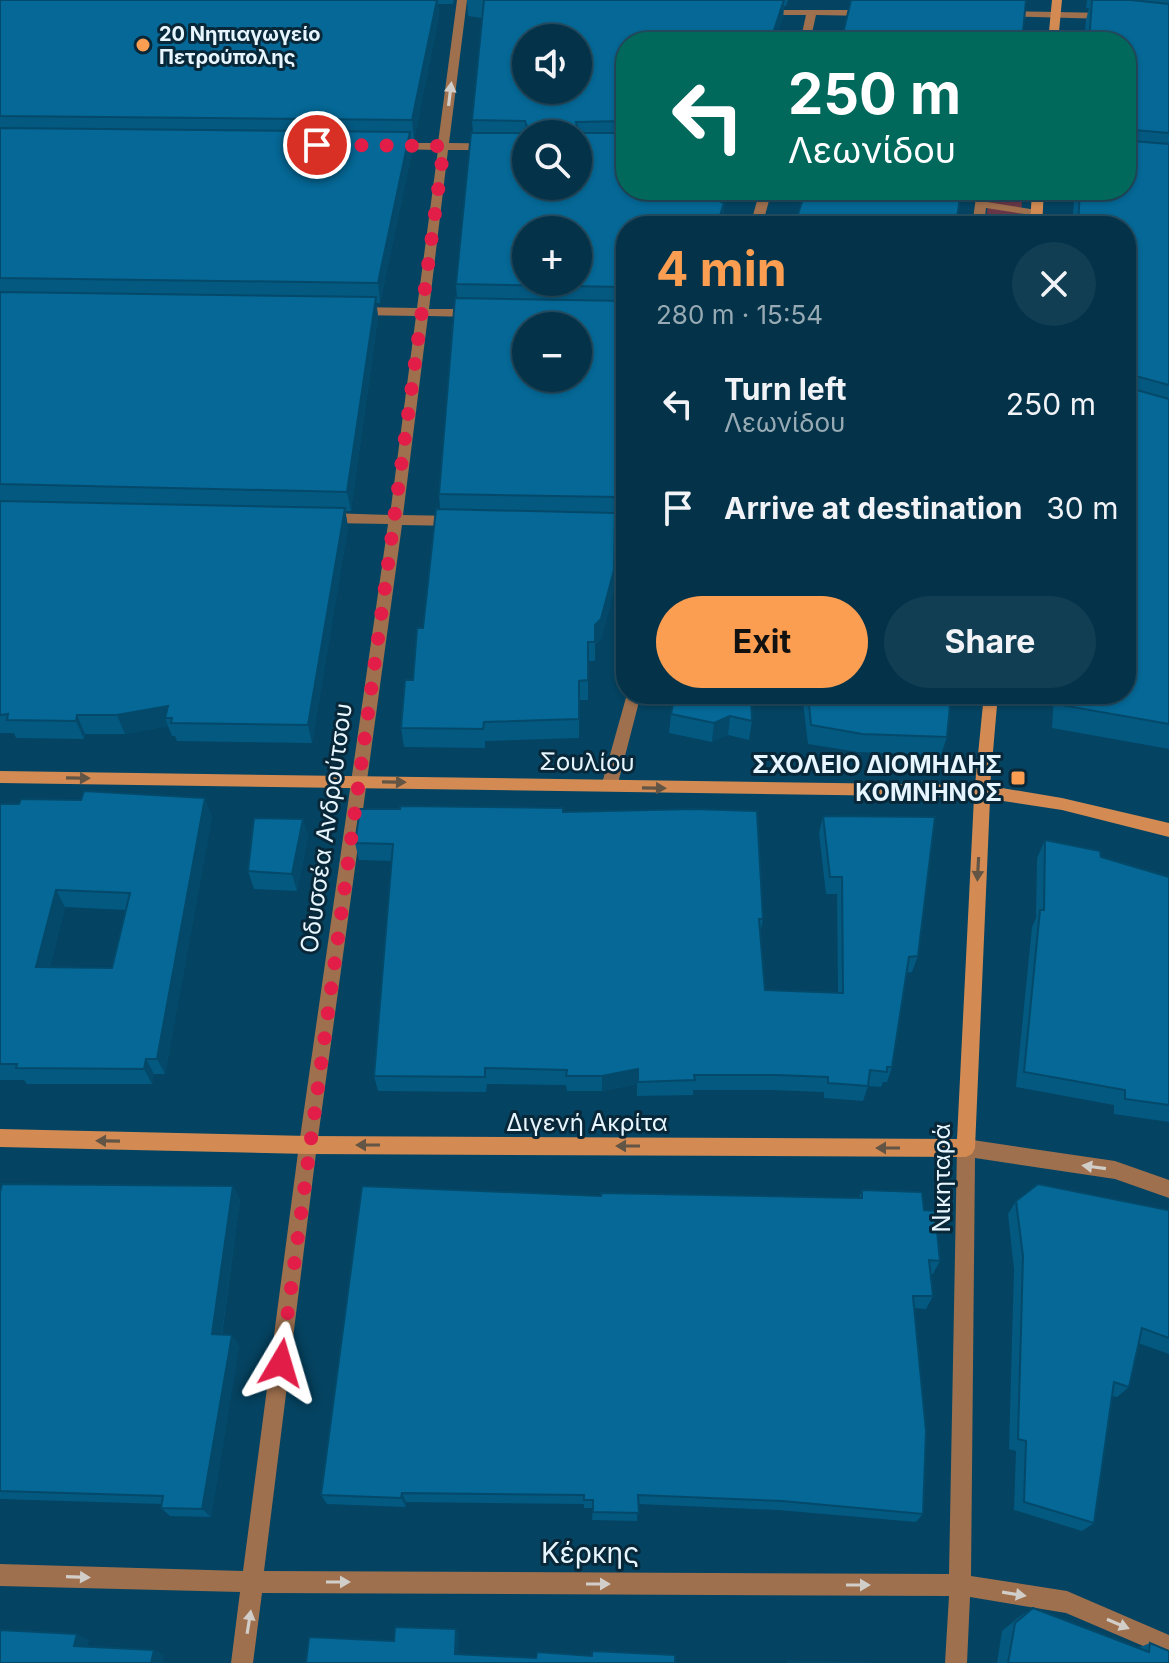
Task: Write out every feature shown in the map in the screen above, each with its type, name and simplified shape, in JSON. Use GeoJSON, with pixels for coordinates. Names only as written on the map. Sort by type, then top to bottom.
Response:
{"type":"FeatureCollection","features":[{"type":"Feature","properties":{"kind":"street"},"geometry":{"type":"LineString","coordinates":[[1054,32],[1057,0]]}},
{"type":"Feature","properties":{"kind":"street"},"geometry":{"type":"LineString","coordinates":[[445,11],[461,6],[477,11]]}},
{"type":"Feature","properties":{"kind":"street","name":"Οδυσσέα Ανδρούτσου"},"geometry":{"type":"LineString","coordinates":[[242,1663],[255,1582],[308,1145],[396,519],[461,6]]}},
{"type":"Feature","properties":{"kind":"street"},"geometry":{"type":"LineString","coordinates":[[748,12],[873,13]]}},
{"type":"Feature","properties":{"kind":"street"},"geometry":{"type":"LineString","coordinates":[[807,32],[812,13]]}},
{"type":"Feature","properties":{"kind":"street"},"geometry":{"type":"LineString","coordinates":[[996,14],[1115,17]]}},
{"type":"Feature","properties":{"kind":"street"},"geometry":{"type":"LineString","coordinates":[[380,145],[512,147]]}},
{"type":"Feature","properties":{"kind":"street"},"geometry":{"type":"LineString","coordinates":[[979,216],[982,200]]}},
{"type":"Feature","properties":{"kind":"street"},"geometry":{"type":"LineString","coordinates":[[1037,216],[1038,200]]}},
{"type":"Feature","properties":{"kind":"street"},"geometry":{"type":"LineString","coordinates":[[981,204],[1037,213]]}},
{"type":"Feature","properties":{"kind":"street"},"geometry":{"type":"LineString","coordinates":[[344,311],[485,313]]}},
{"type":"Feature","properties":{"kind":"street"},"geometry":{"type":"LineString","coordinates":[[317,518],[473,521]]}},
{"type":"Feature","properties":{"kind":"street"},"geometry":{"type":"LineString","coordinates":[[580,524],[616,525]]}},
{"type":"Feature","properties":{"kind":"street"},"geometry":{"type":"LineString","coordinates":[[609,787],[631,704]]}},
{"type":"Feature","properties":{"kind":"street","name":"Νικηταρά"},"geometry":{"type":"LineString","coordinates":[[956,1663],[960,1585],[966,1148],[982,791],[990,704]]}},
{"type":"Feature","properties":{"kind":"street","name":"Σουλίου"},"geometry":{"type":"LineString","coordinates":[[0,777],[982,791],[1062,804],[1169,830]]}},
{"type":"Feature","properties":{"kind":"street","name":"Διγενή Ακρίτα"},"geometry":{"type":"LineString","coordinates":[[0,1138],[308,1145],[966,1148],[1115,1170],[1169,1189]]}},
{"type":"Feature","properties":{"kind":"street","name":"Κέρκης"},"geometry":{"type":"LineString","coordinates":[[0,1575],[255,1582],[960,1585],[1067,1602],[1169,1646]]}},
{"type":"Feature","properties":{"kind":"shaded area"},"geometry":{"type":"Polygon","coordinates":[[[989,200],[1022,200],[1021,216],[986,216],[989,200]]]}},
{"type":"Feature","properties":{"kind":"building"},"geometry":{"type":"Polygon","coordinates":[[[0,0],[437,0],[412,120],[0,116],[0,0]]]}},
{"type":"Feature","properties":{"kind":"building"},"geometry":{"type":"Polygon","coordinates":[[[484,0],[784,0],[773,32],[616,32],[616,121],[472,120],[484,0]]]}},
{"type":"Feature","properties":{"kind":"building"},"geometry":{"type":"Polygon","coordinates":[[[851,0],[1026,0],[1023,32],[843,32],[851,0]]]}},
{"type":"Feature","properties":{"kind":"building"},"geometry":{"type":"Polygon","coordinates":[[[1092,0],[1169,4],[1169,133],[1136,130],[1136,32],[1090,32],[1092,0]]]}},
{"type":"Feature","properties":{"kind":"building"},"geometry":{"type":"Polygon","coordinates":[[[0,128],[410,132],[378,283],[0,278],[0,128]]]}},
{"type":"Feature","properties":{"kind":"building"},"geometry":{"type":"Polygon","coordinates":[[[471,133],[512,133],[512,200],[592,200],[592,133],[616,133],[616,200],[722,200],[724,202],[720,216],[616,216],[616,287],[592,286],[592,216],[512,216],[512,285],[456,284],[471,133]]]}},
{"type":"Feature","properties":{"kind":"building"},"geometry":{"type":"Polygon","coordinates":[[[1136,141],[1169,144],[1169,385],[1136,376],[1136,216],[1079,216],[1079,200],[1136,200],[1136,141]]]}},
{"type":"Feature","properties":{"kind":"building"},"geometry":{"type":"Polygon","coordinates":[[[803,200],[960,200],[957,216],[797,216],[803,200]]]}},
{"type":"Feature","properties":{"kind":"building"},"geometry":{"type":"Polygon","coordinates":[[[0,292],[376,297],[347,492],[0,484],[0,292]]]}},
{"type":"Feature","properties":{"kind":"building"},"geometry":{"type":"Polygon","coordinates":[[[455,298],[616,301],[616,497],[439,494],[455,298]]]}},
{"type":"Feature","properties":{"kind":"building"},"geometry":{"type":"Polygon","coordinates":[[[1136,390],[1169,399],[1169,724],[1061,705],[1136,704],[1136,390]]]}},
{"type":"Feature","properties":{"kind":"building"},"geometry":{"type":"Polygon","coordinates":[[[0,501],[345,508],[308,725],[171,723],[172,718],[165,718],[168,706],[117,715],[77,715],[76,721],[7,720],[8,714],[0,715],[0,501]]]}},
{"type":"Feature","properties":{"kind":"building"},"geometry":{"type":"Polygon","coordinates":[[[436,509],[615,513],[614,570],[601,619],[595,625],[595,642],[588,642],[588,680],[579,681],[579,719],[484,722],[483,729],[401,728],[405,680],[413,680],[417,628],[423,628],[436,509]]]}},
{"type":"Feature","properties":{"kind":"building"},"geometry":{"type":"Polygon","coordinates":[[[673,704],[751,704],[752,721],[730,716],[714,723],[671,714],[673,704]]]}},
{"type":"Feature","properties":{"kind":"building"},"geometry":{"type":"Polygon","coordinates":[[[809,704],[950,704],[947,737],[862,734],[811,725],[809,704]]]}},
{"type":"Feature","properties":{"kind":"building"},"geometry":{"type":"Polygon","coordinates":[[[84,791],[205,798],[157,1059],[146,1059],[144,1069],[16,1068],[17,1064],[0,1064],[0,804],[19,804],[21,799],[81,800],[84,791]],[[56,890],[36,967],[112,968],[130,893],[56,890]]]}},
{"type":"Feature","properties":{"kind":"building"},"geometry":{"type":"Polygon","coordinates":[[[400,806],[563,808],[563,812],[757,811],[763,919],[759,919],[765,990],[843,993],[842,877],[830,877],[823,816],[935,817],[918,956],[909,957],[892,1067],[887,1067],[887,1072],[870,1070],[868,1086],[828,1083],[828,1077],[776,1075],[694,1075],[695,1080],[638,1082],[638,1069],[602,1076],[566,1076],[567,1070],[485,1068],[485,1077],[374,1076],[393,844],[355,843],[360,809],[400,809],[400,806]]]}},
{"type":"Feature","properties":{"kind":"building"},"geometry":{"type":"Polygon","coordinates":[[[254,818],[303,819],[292,874],[248,871],[254,818]]]}},
{"type":"Feature","properties":{"kind":"building"},"geometry":{"type":"Polygon","coordinates":[[[1045,840],[1100,851],[1101,857],[1169,877],[1169,1105],[1125,1099],[1125,1090],[1024,1072],[1040,910],[1044,910],[1045,840]]]}},
{"type":"Feature","properties":{"kind":"building"},"geometry":{"type":"Polygon","coordinates":[[[2,1184],[233,1186],[212,1334],[232,1335],[202,1509],[161,1508],[163,1496],[0,1491],[2,1184]]]}},
{"type":"Feature","properties":{"kind":"building"},"geometry":{"type":"Polygon","coordinates":[[[1038,1184],[1169,1208],[1169,1338],[1142,1328],[1129,1387],[1114,1382],[1094,1523],[1024,1502],[1026,1441],[1018,1439],[1023,1256],[1016,1201],[1038,1184]]]}},
{"type":"Feature","properties":{"kind":"building"},"geometry":{"type":"Polygon","coordinates":[[[362,1186],[601,1196],[601,1193],[862,1198],[862,1190],[922,1192],[924,1210],[935,1211],[940,1261],[929,1260],[933,1296],[913,1296],[926,1431],[923,1514],[782,1501],[638,1495],[639,1513],[593,1512],[593,1500],[584,1500],[584,1495],[402,1493],[401,1498],[321,1495],[362,1186]]]}},
{"type":"Feature","properties":{"kind":"building"},"geometry":{"type":"Polygon","coordinates":[[[1033,1608],[1149,1652],[1150,1643],[1169,1651],[1169,1663],[1008,1663],[1015,1623],[1033,1608]]]}},
{"type":"Feature","properties":{"kind":"building"},"geometry":{"type":"Polygon","coordinates":[[[395,1627],[456,1629],[455,1654],[536,1658],[537,1652],[592,1656],[592,1651],[675,1655],[675,1663],[306,1663],[309,1637],[394,1641],[395,1627]]]}},
{"type":"Feature","properties":{"kind":"building"},"geometry":{"type":"Polygon","coordinates":[[[0,1630],[77,1634],[74,1646],[154,1650],[151,1663],[0,1663],[0,1630]]]}},
{"type":"Feature","properties":{"kind":"building"},"geometry":{"type":"Polygon","coordinates":[[[788,1661],[870,1663],[788,1663],[788,1661]]]}},
{"type":"Feature","properties":{"kind":"place","name":"20 Νηπιαγωγείο Πετρούπολης"},"geometry":{"type":"Point","coordinates":[143,45]}},
{"type":"Feature","properties":{"kind":"place","name":"ΣΧΟΛΕΙΟ ΔΙΟΜΗΔΗΣ ΚΟΜΝΗΝΟΣ"},"geometry":{"type":"Point","coordinates":[1018,778]}},
{"type":"Feature","properties":{"kind":"route"},"geometry":{"type":"LineString","coordinates":[[281,1363],[444,146],[317,145]]}}]}
